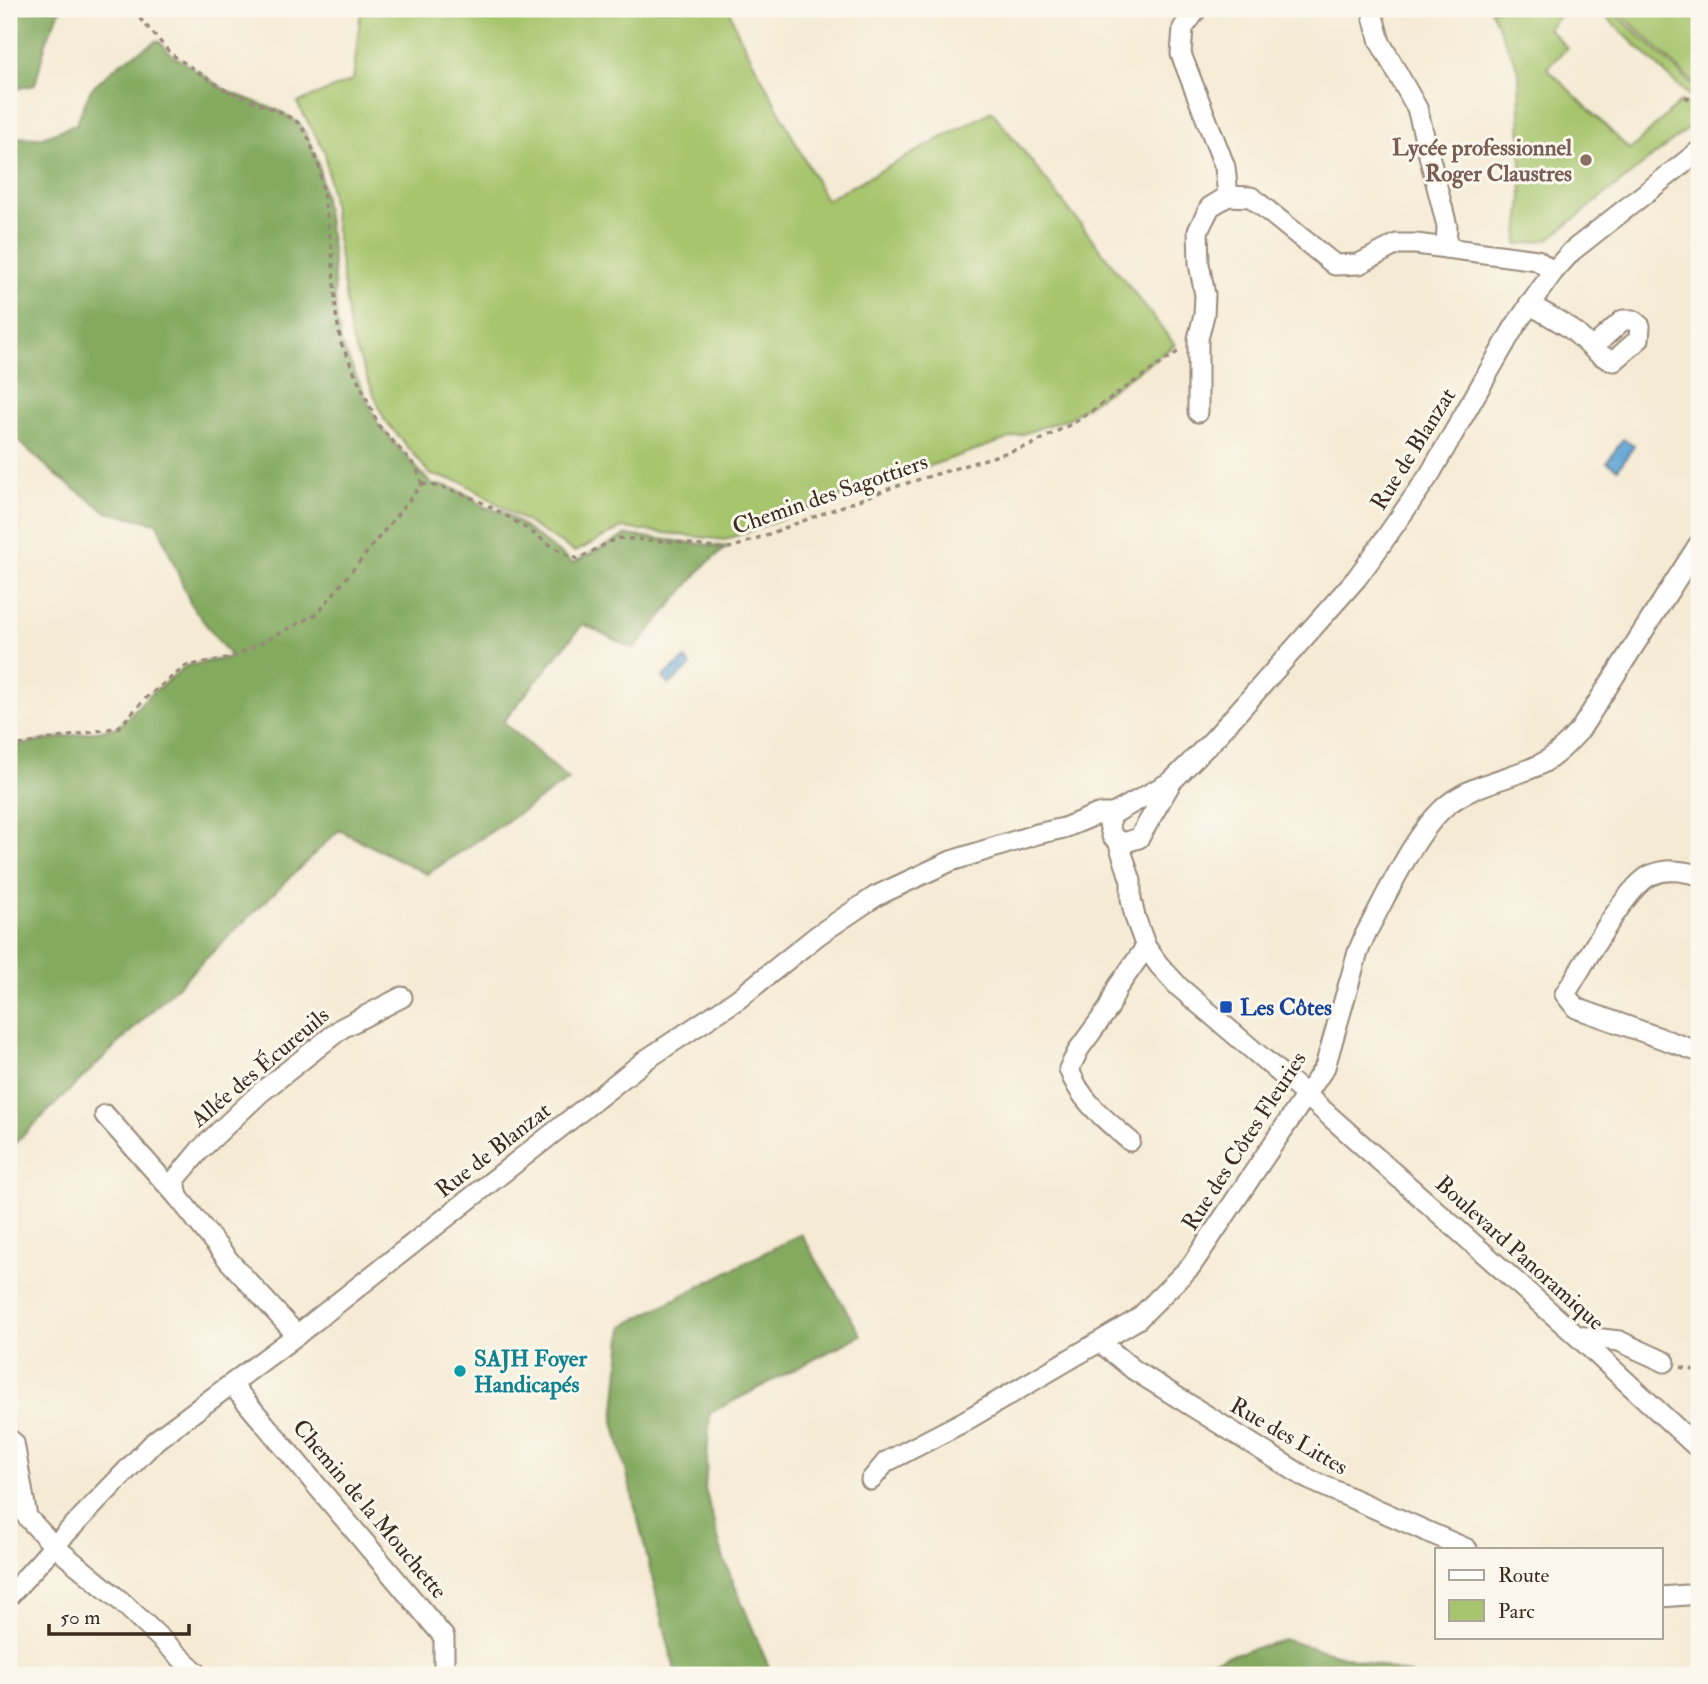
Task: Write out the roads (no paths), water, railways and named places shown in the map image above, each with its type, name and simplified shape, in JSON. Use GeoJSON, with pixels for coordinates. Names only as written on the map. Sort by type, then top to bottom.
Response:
{"type":"FeatureCollection","features":[{"type":"Feature","properties":{"kind":"street"},"geometry":{"type":"LineString","coordinates":[[1197,9],[1183,28],[1181,54],[1225,167],[1228,196]]}},
{"type":"Feature","properties":{"kind":"street"},"geometry":{"type":"LineString","coordinates":[[1373,16],[1380,42],[1418,108],[1447,226],[1446,248]]}},
{"type":"Feature","properties":{"kind":"street","name":"Rue de Blanzat"},"geometry":{"type":"LineString","coordinates":[[1143,830],[1172,781],[1222,729],[1374,556],[1430,474],[1529,304],[1553,272],[1572,251],[1699,150]]}},
{"type":"Feature","properties":{"kind":"street"},"geometry":{"type":"LineString","coordinates":[[1198,412],[1198,339],[1204,315],[1205,295],[1199,264],[1198,231],[1210,207],[1228,196],[1251,197],[1335,265],[1359,264],[1397,244],[1537,260],[1553,272]]}},
{"type":"Feature","properties":{"kind":"street"},"geometry":{"type":"LineString","coordinates":[[1529,304],[1569,328],[1592,348]]}},
{"type":"Feature","properties":{"kind":"street","name":"Rue des Côtes Fleuries"},"geometry":{"type":"LineString","coordinates":[[871,1480],[886,1462],[963,1422],[1138,1319],[1191,1266],[1325,1067],[1366,933],[1431,821],[1466,793],[1540,764],[1563,748],[1580,730],[1699,544]]}},
{"type":"Feature","properties":{"kind":"street","name":"Rue de Blanzat"},"geometry":{"type":"LineString","coordinates":[[9,1596],[156,1440],[297,1335],[647,1059],[738,999],[818,934],[876,896],[951,861],[1064,828],[1098,814],[1120,811],[1172,781]]}},
{"type":"Feature","properties":{"kind":"street"},"geometry":{"type":"LineString","coordinates":[[1120,811],[1139,814],[1143,830],[1140,852],[1131,881],[1109,824],[1120,811]]}},
{"type":"Feature","properties":{"kind":"street","name":"Rue de Blanzat"},"geometry":{"type":"LineString","coordinates":[[1064,828],[1115,839]]}},
{"type":"Feature","properties":{"kind":"street"},"geometry":{"type":"LineString","coordinates":[[1115,839],[1129,843],[1139,838],[1143,830]]}},
{"type":"Feature","properties":{"kind":"street"},"geometry":{"type":"LineString","coordinates":[[1699,875],[1675,869],[1650,876],[1631,890],[1565,994],[1576,1009],[1695,1050],[1699,1048]]}},
{"type":"Feature","properties":{"kind":"street","name":"Boulevard Panoramique"},"geometry":{"type":"LineString","coordinates":[[1131,881],[1135,917],[1146,947],[1180,987],[1577,1336],[1699,1449]]}},
{"type":"Feature","properties":{"kind":"street"},"geometry":{"type":"LineString","coordinates":[[1130,1141],[1098,1113],[1075,1087],[1069,1069],[1079,1049],[1109,1008],[1117,988],[1146,947]]}},
{"type":"Feature","properties":{"kind":"street","name":"Allée des Écureuils"},"geometry":{"type":"LineString","coordinates":[[178,1197],[175,1180],[200,1150],[260,1093],[342,1028],[402,997]]}},
{"type":"Feature","properties":{"kind":"street"},"geometry":{"type":"LineString","coordinates":[[105,1115],[178,1197],[230,1262],[297,1335]]}},
{"type":"Feature","properties":{"kind":"street"},"geometry":{"type":"LineString","coordinates":[[1577,1336],[1619,1341],[1665,1362]]}},
{"type":"Feature","properties":{"kind":"street","name":"Rue des Littes"},"geometry":{"type":"LineString","coordinates":[[1100,1342],[1134,1370],[1308,1479],[1465,1548]]}},
{"type":"Feature","properties":{"kind":"street","name":"Chemin de la Mouchette"},"geometry":{"type":"LineString","coordinates":[[232,1385],[444,1637],[444,1675]]}},
{"type":"Feature","properties":{"kind":"street"},"geometry":{"type":"LineString","coordinates":[[9,1438],[14,1443],[27,1517],[54,1546],[123,1603],[199,1675]]}},
{"type":"Feature","properties":{"kind":"street"},"geometry":{"type":"LineString","coordinates":[[1662,1597],[1697,1598]]}},
{"type":"Feature","properties":{"kind":"water"},"geometry":{"type":"Polygon","coordinates":[[[1623,439],[1634,446],[1618,469],[1607,462],[1623,439]]]}},
{"type":"Feature","properties":{"kind":"water"},"geometry":{"type":"Polygon","coordinates":[[[685,659],[691,666],[669,685],[663,677],[685,659]]]}},
{"type":"Feature","properties":{"kind":"place","name":"Lycée professionnel Roger Claustres"},"geometry":{"type":"Point","coordinates":[1586,160]}},
{"type":"Feature","properties":{"kind":"place","name":"Les Côtes"},"geometry":{"type":"Point","coordinates":[1226,1007]}},
{"type":"Feature","properties":{"kind":"place","name":"SAJH Foyer Handicapés"},"geometry":{"type":"Point","coordinates":[460,1371]}}]}
